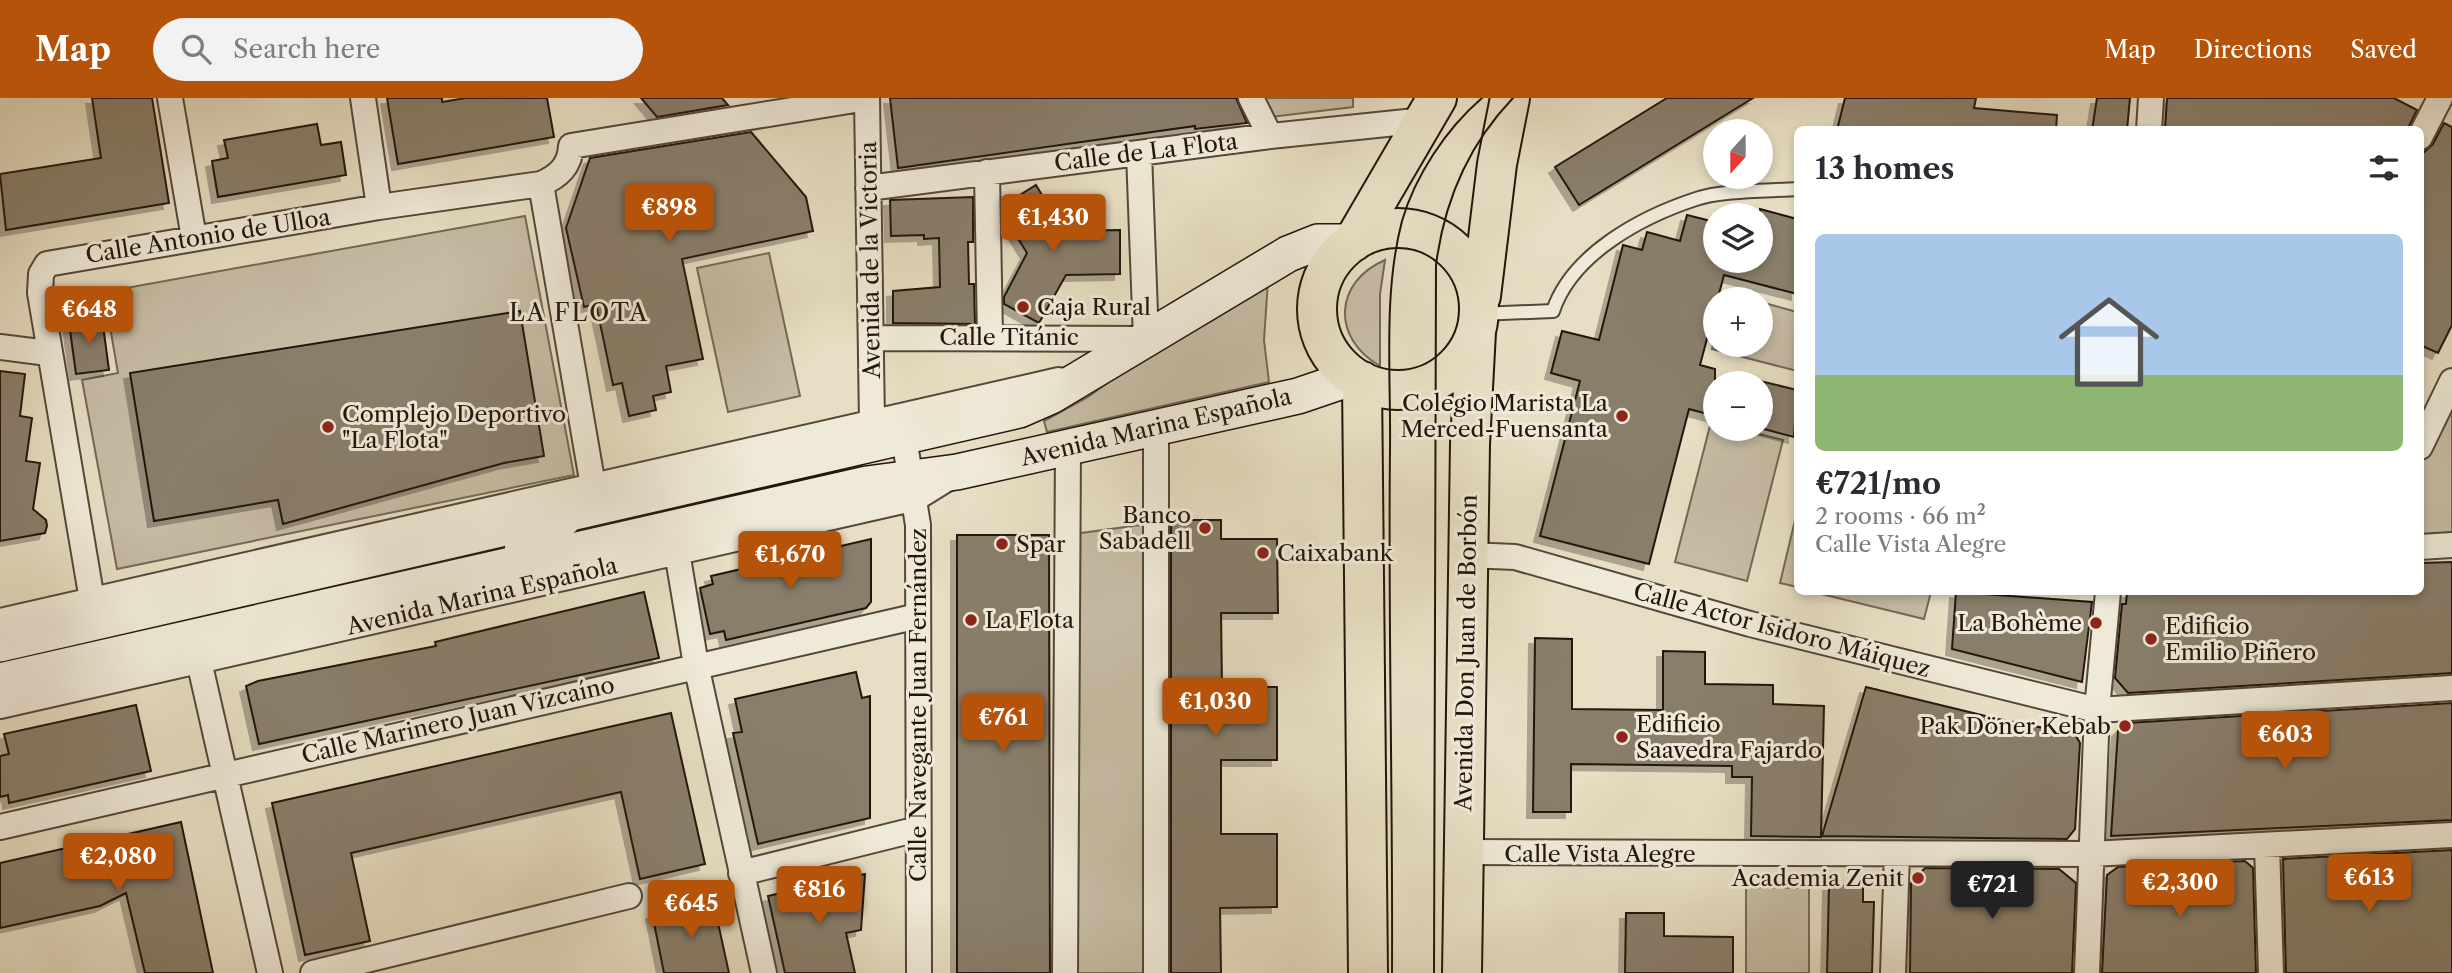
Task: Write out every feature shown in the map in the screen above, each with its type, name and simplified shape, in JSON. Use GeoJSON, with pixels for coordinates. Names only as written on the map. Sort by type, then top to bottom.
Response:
{"type":"FeatureCollection","features":[{"type":"Feature","properties":{"kind":"main road","name":"Avenida Don Juan de Borbón"},"geometry":{"type":"LineString","coordinates":[[1462,973],[1461,852],[1468,555],[1479,318],[1497,164],[1510,98]]}},
{"type":"Feature","properties":{"kind":"main road"},"geometry":{"type":"LineString","coordinates":[[1497,164],[1515,124],[1536,98]]}},
{"type":"Feature","properties":{"kind":"main road"},"geometry":{"type":"LineString","coordinates":[[1353,242],[1369,234],[1401,229],[1440,240],[1453,250],[1468,269],[1478,292],[1479,318],[1467,352],[1453,370],[1434,382],[1398,390],[1378,388],[1358,379],[1327,349],[1321,335],[1317,306],[1324,278],[1331,265],[1353,242],[1431,109]]}},
{"type":"Feature","properties":{"kind":"main road","name":"Avenida Marina Española"},"geometry":{"type":"LineString","coordinates":[[0,644],[584,500],[904,438],[1019,410],[1051,396],[1294,250],[1318,242],[1353,242]]}},
{"type":"Feature","properties":{"kind":"main road"},"geometry":{"type":"LineString","coordinates":[[1358,379],[1368,973]]}},
{"type":"Feature","properties":{"kind":"main road","name":"Avenida Marina Española"},"geometry":{"type":"LineString","coordinates":[[0,681],[867,484],[915,488],[957,472],[1298,396],[1358,379]]}},
{"type":"Feature","properties":{"kind":"street"},"geometry":{"type":"LineString","coordinates":[[170,98],[194,239]]}},
{"type":"Feature","properties":{"kind":"street"},"geometry":{"type":"LineString","coordinates":[[363,98],[379,207]]}},
{"type":"Feature","properties":{"kind":"street","name":"Calle Antonio de Ulloa"},"geometry":{"type":"LineString","coordinates":[[92,600],[48,353],[40,293],[41,274],[47,264],[379,207],[541,184],[553,179],[568,164],[571,146],[867,98]]}},
{"type":"Feature","properties":{"kind":"street","name":"Avenida de la Victoria"},"geometry":{"type":"LineString","coordinates":[[867,98],[872,422]]}},
{"type":"Feature","properties":{"kind":"street"},"geometry":{"type":"LineString","coordinates":[[1251,98],[1270,136]]}},
{"type":"Feature","properties":{"kind":"street"},"geometry":{"type":"LineString","coordinates":[[2148,126],[2151,98]]}},
{"type":"Feature","properties":{"kind":"street"},"geometry":{"type":"LineString","coordinates":[[2424,130],[2441,98]]}},
{"type":"Feature","properties":{"kind":"street","name":"Calle de La Flota"},"geometry":{"type":"LineString","coordinates":[[868,188],[1270,136],[1431,109]]}},
{"type":"Feature","properties":{"kind":"street"},"geometry":{"type":"LineString","coordinates":[[1139,153],[1146,339]]}},
{"type":"Feature","properties":{"kind":"street"},"geometry":{"type":"LineString","coordinates":[[987,172],[990,336]]}},
{"type":"Feature","properties":{"kind":"street"},"geometry":{"type":"LineString","coordinates":[[541,184],[584,500]]}},
{"type":"Feature","properties":{"kind":"street","name":"Calle Titánic"},"geometry":{"type":"LineString","coordinates":[[871,338],[990,336],[1146,339]]}},
{"type":"Feature","properties":{"kind":"street"},"geometry":{"type":"LineString","coordinates":[[0,347],[48,353]]}},
{"type":"Feature","properties":{"kind":"street","name":"Avenida Marina Española"},"geometry":{"type":"LineString","coordinates":[[0,621],[584,500],[872,422],[1087,374]]}},
{"type":"Feature","properties":{"kind":"street"},"geometry":{"type":"LineString","coordinates":[[2424,438],[2452,381]]}},
{"type":"Feature","properties":{"kind":"street"},"geometry":{"type":"LineString","coordinates":[[1156,427],[1156,973]]}},
{"type":"Feature","properties":{"kind":"street","name":"Calle Navegante Juan Fernández"},"geometry":{"type":"LineString","coordinates":[[904,438],[915,488],[919,973]]}},
{"type":"Feature","properties":{"kind":"street"},"geometry":{"type":"LineString","coordinates":[[1065,973],[1068,447]]}},
{"type":"Feature","properties":{"kind":"street","name":"Avenida Marina Española"},"geometry":{"type":"LineString","coordinates":[[0,706],[677,552],[915,488]]}},
{"type":"Feature","properties":{"kind":"street","name":"Avenida Marina Española"},"geometry":{"type":"LineString","coordinates":[[424,585],[516,548],[547,539],[584,500]]}},
{"type":"Feature","properties":{"kind":"street"},"geometry":{"type":"LineString","coordinates":[[2424,547],[2452,545]]}},
{"type":"Feature","properties":{"kind":"street"},"geometry":{"type":"LineString","coordinates":[[677,552],[696,665],[764,973]]}},
{"type":"Feature","properties":{"kind":"street","name":"Calle Actor Isidoro Máiquez"},"geometry":{"type":"LineString","coordinates":[[1468,555],[1515,558],[1750,624],[2096,709],[2452,688]]}},
{"type":"Feature","properties":{"kind":"street"},"geometry":{"type":"LineString","coordinates":[[2087,973],[2096,709],[2108,595]]}},
{"type":"Feature","properties":{"kind":"street","name":"Calle Marinero Juan Vizcaíno"},"geometry":{"type":"LineString","coordinates":[[0,827],[696,665],[918,617]]}},
{"type":"Feature","properties":{"kind":"street"},"geometry":{"type":"LineString","coordinates":[[199,661],[270,973]]}},
{"type":"Feature","properties":{"kind":"street"},"geometry":{"type":"LineString","coordinates":[[741,873],[918,829]]}},
{"type":"Feature","properties":{"kind":"street","name":"Calle Vista Alegre"},"geometry":{"type":"LineString","coordinates":[[1461,852],[2091,853],[2452,835]]}},
{"type":"Feature","properties":{"kind":"street"},"geometry":{"type":"LineString","coordinates":[[2267,845],[2271,973]]}},
{"type":"Feature","properties":{"kind":"street"},"geometry":{"type":"LineString","coordinates":[[1893,973],[1897,854]]}},
{"type":"Feature","properties":{"kind":"street"},"geometry":{"type":"LineString","coordinates":[[313,973],[629,896]]}},
{"type":"Feature","properties":{"kind":"lane"},"geometry":{"type":"LineString","coordinates":[[1479,318],[1553,311],[1559,293],[1588,258],[1635,226],[1698,198],[1794,189]]}},
{"type":"Feature","properties":{"kind":"shaded area"},"geometry":{"type":"Polygon","coordinates":[[[1259,98],[1353,98],[1353,107],[1271,117],[1259,98]]]}},
{"type":"Feature","properties":{"kind":"shaded area","name":"Complejo Deportivo \"La Flota\""},"geometry":{"type":"Polygon","coordinates":[[[525,216],[574,475],[117,569],[82,380],[118,373],[104,292],[525,216]]]}},
{"type":"Feature","properties":{"kind":"shaded area"},"geometry":{"type":"Polygon","coordinates":[[[769,253],[800,396],[728,412],[697,268],[769,253]]]}},
{"type":"Feature","properties":{"kind":"shaded area"},"geometry":{"type":"Polygon","coordinates":[[[1385,260],[1380,294],[1380,366],[1353,341],[1345,311],[1348,296],[1356,282],[1368,270],[1385,260]]]}},
{"type":"Feature","properties":{"kind":"shaded area"},"geometry":{"type":"Polygon","coordinates":[[[1268,281],[1264,340],[1269,382],[1047,432],[1044,421],[1088,397],[1149,353],[1268,281]]]}},
{"type":"Feature","properties":{"kind":"shaded area"},"geometry":{"type":"Polygon","coordinates":[[[1773,305],[1794,311],[1794,370],[1743,357],[1773,357],[1773,305]]]}},
{"type":"Feature","properties":{"kind":"shaded area"},"geometry":{"type":"Polygon","coordinates":[[[2452,381],[2452,545],[2424,547],[2424,439],[2452,381]]]}},
{"type":"Feature","properties":{"kind":"shaded area"},"geometry":{"type":"Polygon","coordinates":[[[1773,438],[1783,440],[1747,581],[1675,562],[1706,441],[1773,441],[1773,438]]]}},
{"type":"Feature","properties":{"kind":"shaded area"},"geometry":{"type":"Polygon","coordinates":[[[848,464],[853,476],[571,540],[578,524],[848,464]]]}},
{"type":"Feature","properties":{"kind":"shaded area"},"geometry":{"type":"Polygon","coordinates":[[[1148,524],[1148,973],[1070,973],[1074,534],[1148,524]]]}},
{"type":"Feature","properties":{"kind":"shaded area"},"geometry":{"type":"Polygon","coordinates":[[[1794,525],[1794,586],[1780,583],[1794,525]]]}},
{"type":"Feature","properties":{"kind":"shaded area"},"geometry":{"type":"Polygon","coordinates":[[[1825,595],[1930,595],[1924,619],[1825,595]]]}},
{"type":"Feature","properties":{"kind":"shaded area"},"geometry":{"type":"Polygon","coordinates":[[[1746,887],[1809,888],[1809,973],[1746,973],[1746,887]]]}},
{"type":"Feature","properties":{"kind":"building"},"geometry":{"type":"Polygon","coordinates":[[[92,98],[152,98],[169,203],[6,230],[0,174],[101,158],[92,98]]]}},
{"type":"Feature","properties":{"kind":"building"},"geometry":{"type":"Polygon","coordinates":[[[387,98],[442,98],[442,102],[466,98],[547,98],[554,137],[398,164],[387,98]]]}},
{"type":"Feature","properties":{"kind":"building"},"geometry":{"type":"Polygon","coordinates":[[[641,98],[722,98],[728,105],[657,117],[641,98]]]}},
{"type":"Feature","properties":{"kind":"building"},"geometry":{"type":"Polygon","coordinates":[[[890,98],[1236,98],[1247,123],[1195,129],[1195,126],[898,168],[890,98]]]}},
{"type":"Feature","properties":{"kind":"building"},"geometry":{"type":"Polygon","coordinates":[[[1667,98],[1753,98],[1719,119],[1703,119],[1703,129],[1579,205],[1555,167],[1667,98]]]}},
{"type":"Feature","properties":{"kind":"building"},"geometry":{"type":"Polygon","coordinates":[[[1845,98],[1976,98],[1974,108],[2057,115],[2056,126],[1838,126],[1845,98]]]}},
{"type":"Feature","properties":{"kind":"building"},"geometry":{"type":"Polygon","coordinates":[[[2097,98],[2130,98],[2127,126],[2093,126],[2097,98]]]}},
{"type":"Feature","properties":{"kind":"building"},"geometry":{"type":"Polygon","coordinates":[[[2167,98],[2394,98],[2417,110],[2409,126],[2165,126],[2167,98]]]}},
{"type":"Feature","properties":{"kind":"building"},"geometry":{"type":"Polygon","coordinates":[[[2444,123],[2452,127],[2452,325],[2438,353],[2424,347],[2424,152],[2433,144],[2444,123]]]}},
{"type":"Feature","properties":{"kind":"building"},"geometry":{"type":"Polygon","coordinates":[[[317,124],[321,145],[341,142],[346,175],[218,197],[212,161],[228,158],[224,140],[317,124]]]}},
{"type":"Feature","properties":{"kind":"building"},"geometry":{"type":"Polygon","coordinates":[[[751,132],[806,197],[813,231],[682,259],[703,359],[666,366],[671,392],[653,396],[656,410],[629,416],[622,383],[613,385],[596,304],[584,307],[566,228],[590,158],[751,132]]]}},
{"type":"Feature","properties":{"kind":"building"},"geometry":{"type":"Polygon","coordinates":[[[1036,185],[1063,231],[1120,230],[1120,274],[1066,275],[1039,323],[1004,304],[1004,297],[1027,253],[1003,214],[1002,206],[1036,185]]]}},
{"type":"Feature","properties":{"kind":"building"},"geometry":{"type":"Polygon","coordinates":[[[973,197],[973,242],[968,242],[969,284],[974,284],[975,324],[893,323],[893,291],[940,287],[939,238],[924,239],[924,235],[891,236],[890,200],[973,197]]]}},
{"type":"Feature","properties":{"kind":"building"},"geometry":{"type":"Polygon","coordinates":[[[1773,213],[1794,218],[1794,293],[1724,275],[1721,287],[1703,287],[1703,354],[1700,365],[1715,371],[1703,371],[1703,413],[1689,409],[1649,564],[1540,536],[1580,381],[1551,373],[1562,331],[1599,340],[1623,245],[1642,250],[1647,232],[1680,241],[1687,215],[1703,219],[1703,273],[1773,273],[1773,213]]]}},
{"type":"Feature","properties":{"kind":"building"},"geometry":{"type":"Polygon","coordinates":[[[520,311],[544,456],[504,463],[283,524],[278,500],[154,521],[130,373],[520,311]]]}},
{"type":"Feature","properties":{"kind":"building"},"geometry":{"type":"Polygon","coordinates":[[[102,318],[109,370],[76,374],[69,323],[102,318]]]}},
{"type":"Feature","properties":{"kind":"building"},"geometry":{"type":"Polygon","coordinates":[[[0,371],[25,374],[20,416],[32,418],[26,461],[40,463],[33,509],[46,520],[47,526],[45,533],[0,541],[0,371]]]}},
{"type":"Feature","properties":{"kind":"building"},"geometry":{"type":"Polygon","coordinates":[[[1773,384],[1794,389],[1794,437],[1773,431],[1773,384]]]}},
{"type":"Feature","properties":{"kind":"building"},"geometry":{"type":"Polygon","coordinates":[[[1171,520],[1221,520],[1221,539],[1277,539],[1278,613],[1221,613],[1222,687],[1277,687],[1277,760],[1221,760],[1221,834],[1277,834],[1277,907],[1220,908],[1221,973],[1171,973],[1171,520]]]}},
{"type":"Feature","properties":{"kind":"building"},"geometry":{"type":"Polygon","coordinates":[[[957,535],[1049,535],[1050,973],[957,973],[957,535]]]}},
{"type":"Feature","properties":{"kind":"building"},"geometry":{"type":"Polygon","coordinates":[[[871,539],[871,602],[866,608],[726,640],[724,631],[710,634],[700,588],[713,584],[711,576],[871,539]]]}},
{"type":"Feature","properties":{"kind":"building"},"geometry":{"type":"Polygon","coordinates":[[[2452,562],[2452,673],[2128,693],[2115,678],[2122,604],[2126,604],[2127,595],[2424,595],[2424,563],[2452,562]]]}},
{"type":"Feature","properties":{"kind":"building"},"geometry":{"type":"Polygon","coordinates":[[[644,592],[659,658],[259,744],[246,686],[258,681],[436,646],[435,642],[644,592]]]}},
{"type":"Feature","properties":{"kind":"building"},"geometry":{"type":"Polygon","coordinates":[[[1956,595],[1997,595],[2092,602],[2082,682],[1952,649],[1956,595]]]}},
{"type":"Feature","properties":{"kind":"building"},"geometry":{"type":"Polygon","coordinates":[[[1535,638],[1572,639],[1572,709],[1663,710],[1663,651],[1705,652],[1705,684],[1773,685],[1773,704],[1824,706],[1821,837],[1751,836],[1752,777],[1732,777],[1732,766],[1571,764],[1571,812],[1533,812],[1535,638]]]}},
{"type":"Feature","properties":{"kind":"building"},"geometry":{"type":"Polygon","coordinates":[[[856,672],[862,698],[870,696],[870,818],[758,844],[733,733],[742,732],[735,699],[856,672]]]}},
{"type":"Feature","properties":{"kind":"building"},"geometry":{"type":"Polygon","coordinates":[[[1866,687],[1998,719],[2075,734],[2080,743],[2075,829],[2067,839],[1822,836],[1866,687]]]}},
{"type":"Feature","properties":{"kind":"building"},"geometry":{"type":"Polygon","coordinates":[[[2452,703],[2452,820],[2111,836],[2118,731],[2126,723],[2452,703]]]}},
{"type":"Feature","properties":{"kind":"building"},"geometry":{"type":"Polygon","coordinates":[[[136,705],[151,771],[9,803],[8,795],[0,797],[0,756],[9,754],[4,734],[136,705]]]}},
{"type":"Feature","properties":{"kind":"building"},"geometry":{"type":"Polygon","coordinates":[[[671,713],[705,864],[640,879],[621,792],[351,853],[370,941],[305,955],[272,803],[671,713]]]}},
{"type":"Feature","properties":{"kind":"building"},"geometry":{"type":"Polygon","coordinates":[[[181,822],[213,973],[145,973],[126,893],[100,906],[0,928],[0,863],[181,822]]]}},
{"type":"Feature","properties":{"kind":"building"},"geometry":{"type":"Polygon","coordinates":[[[2452,850],[2452,973],[2286,973],[2283,859],[2452,850]]]}},
{"type":"Feature","properties":{"kind":"building"},"geometry":{"type":"Polygon","coordinates":[[[2245,861],[2253,868],[2256,973],[2102,973],[2107,875],[2118,867],[2245,861]]]}},
{"type":"Feature","properties":{"kind":"building"},"geometry":{"type":"Polygon","coordinates":[[[1925,868],[2059,869],[2076,883],[2072,973],[1910,973],[1911,883],[1925,868]]]}},
{"type":"Feature","properties":{"kind":"building"},"geometry":{"type":"Polygon","coordinates":[[[865,874],[861,930],[846,933],[855,973],[785,973],[768,896],[865,874]]]}},
{"type":"Feature","properties":{"kind":"building"},"geometry":{"type":"Polygon","coordinates":[[[1829,885],[1863,886],[1863,902],[1874,902],[1872,973],[1827,973],[1829,885]]]}},
{"type":"Feature","properties":{"kind":"building"},"geometry":{"type":"Polygon","coordinates":[[[713,900],[729,973],[664,973],[652,913],[713,900]]]}},
{"type":"Feature","properties":{"kind":"building"},"geometry":{"type":"Polygon","coordinates":[[[1626,913],[1664,913],[1664,936],[1733,937],[1733,973],[1625,973],[1626,913]]]}},
{"type":"Feature","properties":{"kind":"tram line"},"geometry":{"type":"LineString","coordinates":[[1392,973],[1389,363],[1392,276],[1402,221],[1415,187],[1444,139],[1482,98]]}},
{"type":"Feature","properties":{"kind":"tram line"},"geometry":{"type":"LineString","coordinates":[[1434,973],[1436,265],[1445,219],[1461,175],[1471,154],[1513,98]]}},
{"type":"Feature","properties":{"kind":"place","name":"Caja Rural"},"geometry":{"type":"Point","coordinates":[1023,307]}},
{"type":"Feature","properties":{"kind":"place","name":"Colegio Marista La Merced-Fuensanta"},"geometry":{"type":"Point","coordinates":[1622,416]}},
{"type":"Feature","properties":{"kind":"place","name":"Complejo Deportivo \"La Flota\""},"geometry":{"type":"Point","coordinates":[328,427]}},
{"type":"Feature","properties":{"kind":"place","name":"Banco Sabadell"},"geometry":{"type":"Point","coordinates":[1205,528]}},
{"type":"Feature","properties":{"kind":"place","name":"Spar"},"geometry":{"type":"Point","coordinates":[1002,544]}},
{"type":"Feature","properties":{"kind":"place","name":"Caixabank"},"geometry":{"type":"Point","coordinates":[1263,553]}},
{"type":"Feature","properties":{"kind":"place","name":"La Flota"},"geometry":{"type":"Point","coordinates":[971,620]}},
{"type":"Feature","properties":{"kind":"place","name":"La Bohème"},"geometry":{"type":"Point","coordinates":[2096,623]}},
{"type":"Feature","properties":{"kind":"place","name":"Edificio Emilio Piñero"},"geometry":{"type":"Point","coordinates":[2151,639]}},
{"type":"Feature","properties":{"kind":"place","name":"Pak Döner Kebab"},"geometry":{"type":"Point","coordinates":[2125,726]}},
{"type":"Feature","properties":{"kind":"place","name":"Edificio Saavedra Fajardo"},"geometry":{"type":"Point","coordinates":[1622,737]}},
{"type":"Feature","properties":{"kind":"place","name":"Academia Zenit"},"geometry":{"type":"Point","coordinates":[1918,878]}},
{"type":"Feature","properties":{"kind":"district","name":"LA FLOTA"},"geometry":{"type":"Point","coordinates":[579,313]}}]}
